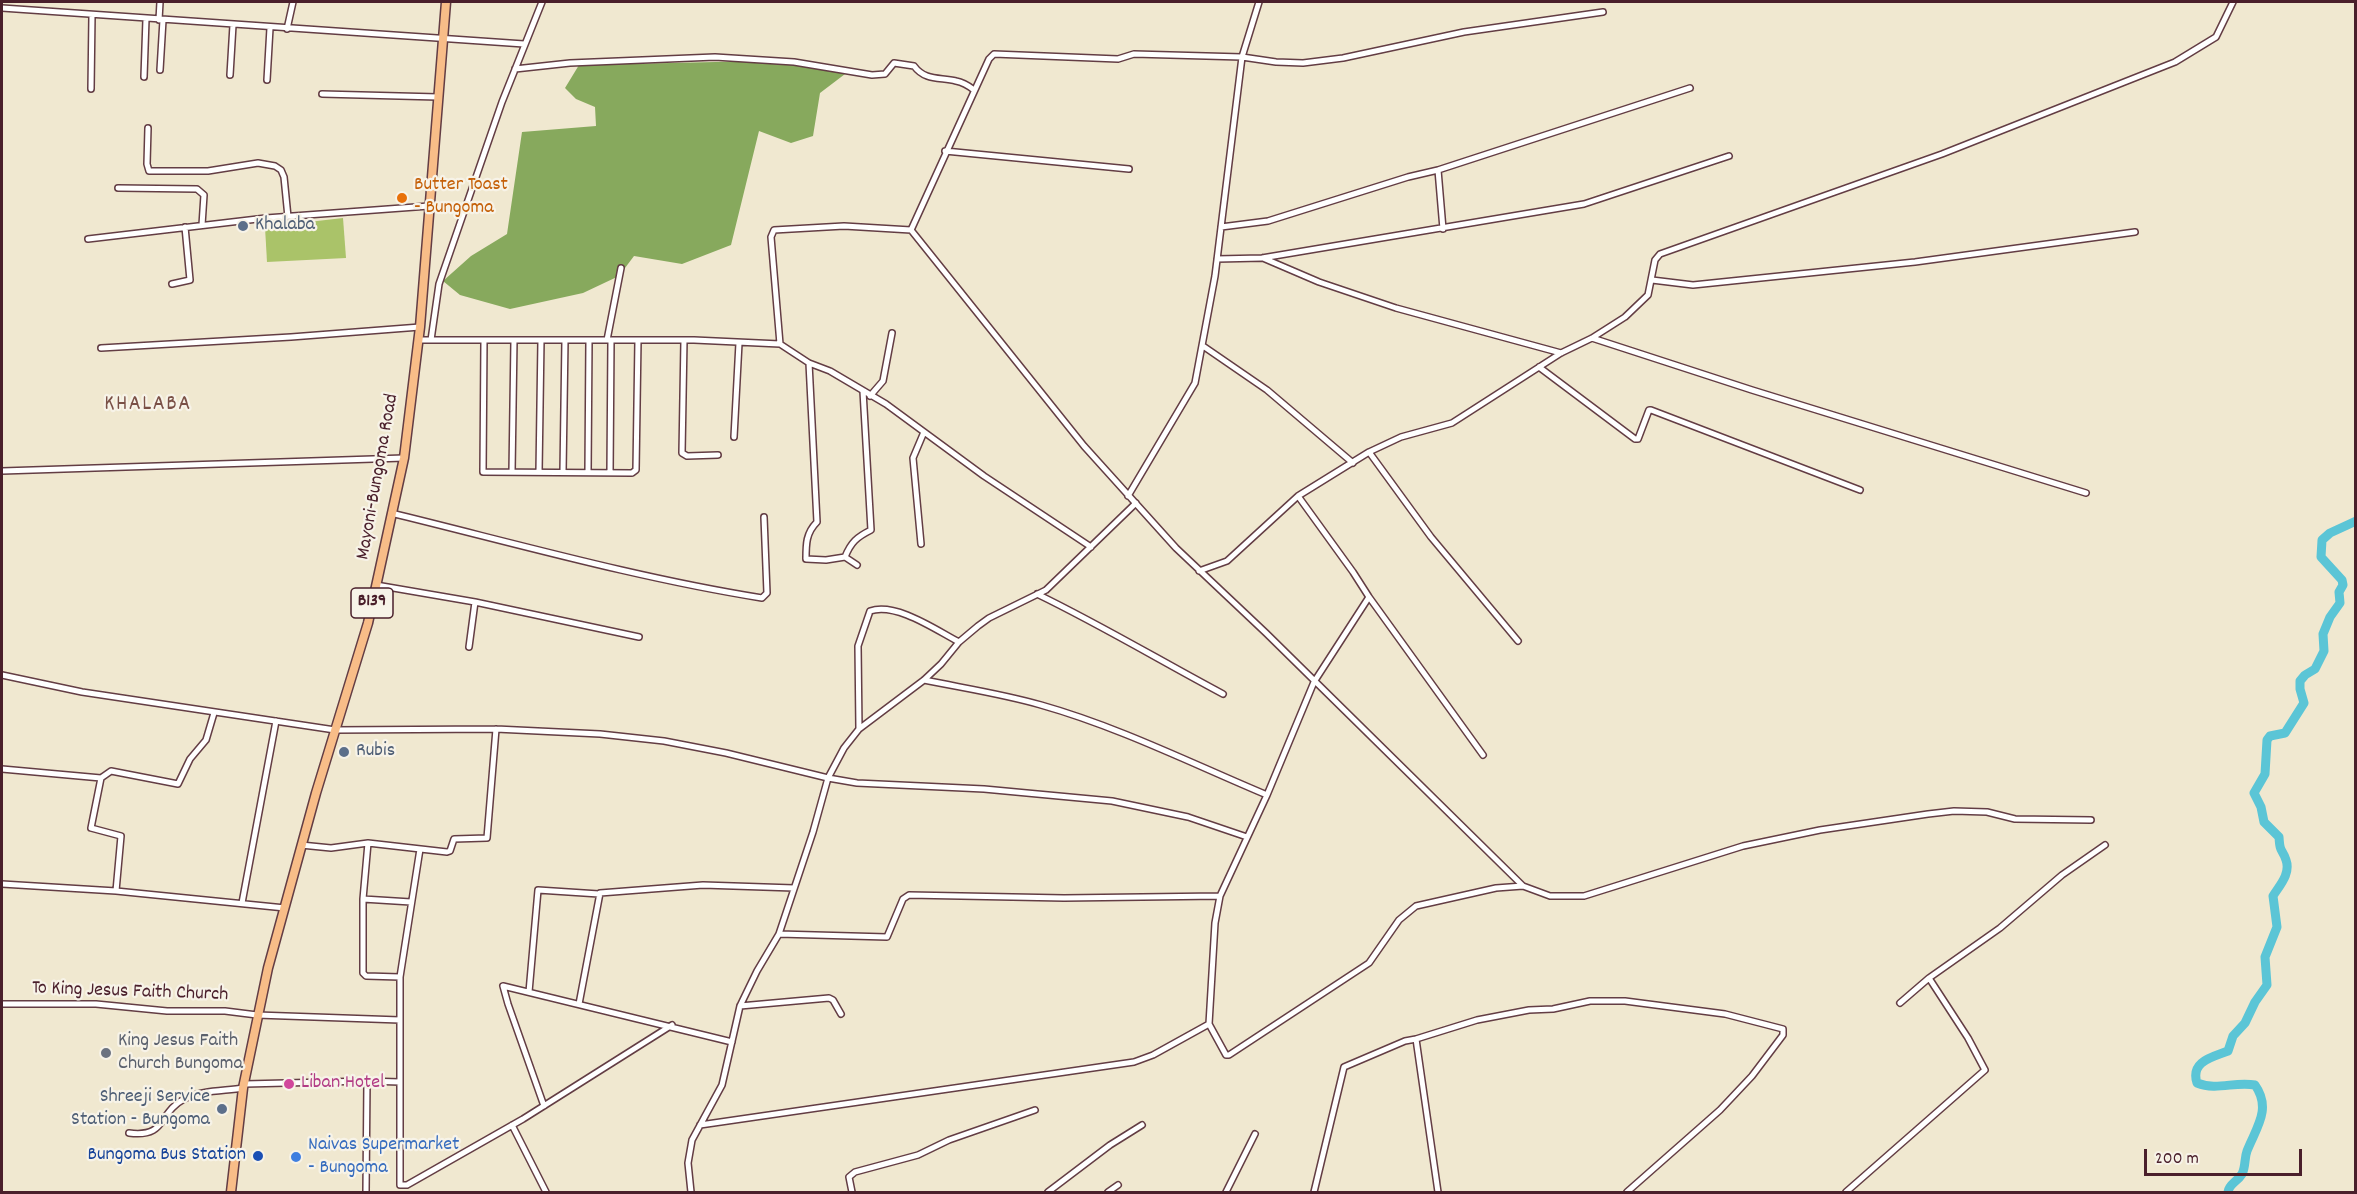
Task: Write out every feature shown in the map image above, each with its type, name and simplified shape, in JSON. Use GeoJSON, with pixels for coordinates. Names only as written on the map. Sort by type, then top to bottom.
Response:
{"type":"FeatureCollection","features":[{"type":"Feature","properties":{"kind":"main road","name":"Mayoni-Bungoma Road"},"geometry":{"type":"LineString","coordinates":[[231,1192],[244,1086],[257,1015],[301,845],[368,623],[404,458],[420,327],[446,2]]}},
{"type":"Feature","properties":{"kind":"street"},"geometry":{"type":"LineString","coordinates":[[160,2],[160,70]]}},
{"type":"Feature","properties":{"kind":"street"},"geometry":{"type":"LineString","coordinates":[[287,29],[293,2]]}},
{"type":"Feature","properties":{"kind":"street"},"geometry":{"type":"LineString","coordinates":[[431,340],[439,284],[524,44],[542,2]]}},
{"type":"Feature","properties":{"kind":"street"},"geometry":{"type":"LineString","coordinates":[[1128,496],[1192,388],[1203,346],[1217,259],[1242,57],[1259,2]]}},
{"type":"Feature","properties":{"kind":"street"},"geometry":{"type":"LineString","coordinates":[[1198,572],[1227,561],[1298,496],[1369,452],[1401,437],[1452,423],[1561,353],[1592,338],[1625,317],[1641,304],[1648,294],[1655,260],[1660,254],[1942,154],[2175,62],[2216,37],[2233,2]]}},
{"type":"Feature","properties":{"kind":"street"},"geometry":{"type":"LineString","coordinates":[[2,8],[524,44]]}},
{"type":"Feature","properties":{"kind":"street"},"geometry":{"type":"LineString","coordinates":[[911,230],[945,151],[989,59],[994,54],[1118,59],[1134,54],[1242,57],[1303,63],[1343,58],[1464,32],[1603,12]]}},
{"type":"Feature","properties":{"kind":"street"},"geometry":{"type":"LineString","coordinates":[[91,89],[92,15]]}},
{"type":"Feature","properties":{"kind":"street"},"geometry":{"type":"LineString","coordinates":[[144,78],[146,19]]}},
{"type":"Feature","properties":{"kind":"street"},"geometry":{"type":"LineString","coordinates":[[230,75],[233,25]]}},
{"type":"Feature","properties":{"kind":"street"},"geometry":{"type":"LineString","coordinates":[[267,80],[270,28]]}},
{"type":"Feature","properties":{"kind":"street"},"geometry":{"type":"LineString","coordinates":[[515,69],[570,63],[715,57],[794,62],[873,75],[885,74],[890,66],[900,63],[914,66],[919,73],[933,78],[958,81],[974,90]]}},
{"type":"Feature","properties":{"kind":"street"},"geometry":{"type":"LineString","coordinates":[[1221,227],[1268,221],[1408,177],[1438,170],[1690,88]]}},
{"type":"Feature","properties":{"kind":"street"},"geometry":{"type":"LineString","coordinates":[[322,94],[438,97]]}},
{"type":"Feature","properties":{"kind":"street"},"geometry":{"type":"LineString","coordinates":[[148,128],[147,164],[149,171],[208,171],[258,164],[275,166],[281,170],[284,177],[288,217]]}},
{"type":"Feature","properties":{"kind":"street"},"geometry":{"type":"LineString","coordinates":[[945,151],[1129,169]]}},
{"type":"Feature","properties":{"kind":"street"},"geometry":{"type":"LineString","coordinates":[[1217,259],[1262,258],[1584,204],[1729,156]]}},
{"type":"Feature","properties":{"kind":"street"},"geometry":{"type":"LineString","coordinates":[[1438,170],[1443,229]]}},
{"type":"Feature","properties":{"kind":"street"},"geometry":{"type":"LineString","coordinates":[[118,188],[197,189],[204,195],[202,225]]}},
{"type":"Feature","properties":{"kind":"street"},"geometry":{"type":"LineString","coordinates":[[88,239],[202,225],[429,206]]}},
{"type":"Feature","properties":{"kind":"street"},"geometry":{"type":"LineString","coordinates":[[780,344],[771,237],[774,230],[844,226],[911,230],[1042,396],[1128,496],[1198,572],[1266,633],[1523,886],[1550,896],[1584,896],[1743,846],[1820,830],[1928,814],[1954,811],[1987,812],[2015,819],[2091,820]]}},
{"type":"Feature","properties":{"kind":"street"},"geometry":{"type":"LineString","coordinates":[[172,284],[190,280],[185,228]]}},
{"type":"Feature","properties":{"kind":"street"},"geometry":{"type":"LineString","coordinates":[[1652,280],[1693,285],[1915,262],[2135,232]]}},
{"type":"Feature","properties":{"kind":"street"},"geometry":{"type":"LineString","coordinates":[[1262,258],[1319,282],[1396,308],[1561,353]]}},
{"type":"Feature","properties":{"kind":"street"},"geometry":{"type":"LineString","coordinates":[[610,473],[609,340],[621,267]]}},
{"type":"Feature","properties":{"kind":"street"},"geometry":{"type":"LineString","coordinates":[[102,348],[420,327]]}},
{"type":"Feature","properties":{"kind":"street"},"geometry":{"type":"LineString","coordinates":[[870,396],[883,381],[892,333]]}},
{"type":"Feature","properties":{"kind":"street"},"geometry":{"type":"LineString","coordinates":[[1592,338],[1763,394],[2086,493]]}},
{"type":"Feature","properties":{"kind":"street"},"geometry":{"type":"LineString","coordinates":[[418,340],[684,340],[780,344],[809,363],[830,371],[885,404],[984,476],[1091,547]]}},
{"type":"Feature","properties":{"kind":"street"},"geometry":{"type":"LineString","coordinates":[[484,340],[483,471],[610,473],[632,473],[636,470],[638,340]]}},
{"type":"Feature","properties":{"kind":"street"},"geometry":{"type":"LineString","coordinates":[[512,471],[514,340]]}},
{"type":"Feature","properties":{"kind":"street"},"geometry":{"type":"LineString","coordinates":[[539,472],[541,340]]}},
{"type":"Feature","properties":{"kind":"street"},"geometry":{"type":"LineString","coordinates":[[563,472],[565,340]]}},
{"type":"Feature","properties":{"kind":"street"},"geometry":{"type":"LineString","coordinates":[[588,472],[589,340]]}},
{"type":"Feature","properties":{"kind":"street"},"geometry":{"type":"LineString","coordinates":[[684,340],[682,453],[687,456],[718,455]]}},
{"type":"Feature","properties":{"kind":"street"},"geometry":{"type":"LineString","coordinates":[[734,437],[739,343]]}},
{"type":"Feature","properties":{"kind":"street"},"geometry":{"type":"LineString","coordinates":[[1203,346],[1267,390],[1353,463]]}},
{"type":"Feature","properties":{"kind":"street"},"geometry":{"type":"LineString","coordinates":[[809,363],[817,522],[810,530],[806,544],[806,559],[826,560],[845,557],[857,565]]}},
{"type":"Feature","properties":{"kind":"street"},"geometry":{"type":"LineString","coordinates":[[1539,367],[1635,439],[1638,439],[1649,410],[1651,410],[1860,490]]}},
{"type":"Feature","properties":{"kind":"street"},"geometry":{"type":"LineString","coordinates":[[845,557],[856,537],[871,530],[863,392]]}},
{"type":"Feature","properties":{"kind":"street"},"geometry":{"type":"LineString","coordinates":[[921,544],[913,458],[924,432]]}},
{"type":"Feature","properties":{"kind":"street"},"geometry":{"type":"LineString","coordinates":[[1369,452],[1431,537],[1518,641]]}},
{"type":"Feature","properties":{"kind":"street"},"geometry":{"type":"LineString","coordinates":[[2,471],[404,458]]}},
{"type":"Feature","properties":{"kind":"street"},"geometry":{"type":"LineString","coordinates":[[1298,496],[1482,755]]}},
{"type":"Feature","properties":{"kind":"street"},"geometry":{"type":"LineString","coordinates":[[691,1192],[688,1163],[692,1140],[726,1075],[740,1006],[779,934],[828,778],[844,748],[859,729],[924,680],[959,642],[989,618],[1037,594],[1056,581],[1136,503]]}},
{"type":"Feature","properties":{"kind":"street"},"geometry":{"type":"LineString","coordinates":[[391,513],[539,551],[721,591],[762,597],[767,592],[764,517]]}},
{"type":"Feature","properties":{"kind":"street"},"geometry":{"type":"LineString","coordinates":[[376,585],[475,602],[639,636]]}},
{"type":"Feature","properties":{"kind":"street"},"geometry":{"type":"LineString","coordinates":[[1037,594],[1223,694]]}},
{"type":"Feature","properties":{"kind":"street"},"geometry":{"type":"LineString","coordinates":[[1368,597],[1314,682],[1267,795],[1220,896],[1215,923],[1209,1024],[1228,1055],[1369,963],[1399,920],[1416,906],[1496,888],[1523,886]]}},
{"type":"Feature","properties":{"kind":"street"},"geometry":{"type":"LineString","coordinates":[[470,647],[475,602]]}},
{"type":"Feature","properties":{"kind":"street"},"geometry":{"type":"LineString","coordinates":[[859,729],[858,646],[870,611],[880,608],[894,611],[959,642]]}},
{"type":"Feature","properties":{"kind":"street"},"geometry":{"type":"LineString","coordinates":[[2,675],[82,692],[335,730],[496,729],[600,734],[664,741],[857,783],[984,789],[1112,801],[1188,817],[1247,837]]}},
{"type":"Feature","properties":{"kind":"street"},"geometry":{"type":"LineString","coordinates":[[924,680],[1040,704],[1065,712],[1100,724],[1267,795]]}},
{"type":"Feature","properties":{"kind":"street"},"geometry":{"type":"LineString","coordinates":[[2,769],[101,778],[111,771],[178,784],[190,759],[206,740],[214,713]]}},
{"type":"Feature","properties":{"kind":"street"},"geometry":{"type":"LineString","coordinates":[[242,903],[276,721]]}},
{"type":"Feature","properties":{"kind":"street"},"geometry":{"type":"LineString","coordinates":[[301,845],[331,848],[368,843],[449,852],[454,839],[487,838],[496,729]]}},
{"type":"Feature","properties":{"kind":"street"},"geometry":{"type":"LineString","coordinates":[[101,778],[91,828],[121,836],[116,891]]}},
{"type":"Feature","properties":{"kind":"street"},"geometry":{"type":"LineString","coordinates":[[368,843],[363,898],[363,974],[400,977]]}},
{"type":"Feature","properties":{"kind":"street"},"geometry":{"type":"LineString","coordinates":[[1900,1003],[1929,978],[2000,928],[2062,875],[2105,845]]}},
{"type":"Feature","properties":{"kind":"street"},"geometry":{"type":"LineString","coordinates":[[420,849],[400,977],[400,1185],[410,1184],[512,1125],[672,1025]]}},
{"type":"Feature","properties":{"kind":"street"},"geometry":{"type":"LineString","coordinates":[[2,884],[116,891],[285,908]]}},
{"type":"Feature","properties":{"kind":"street"},"geometry":{"type":"LineString","coordinates":[[529,992],[538,890],[599,894],[607,891],[703,885],[795,888]]}},
{"type":"Feature","properties":{"kind":"street"},"geometry":{"type":"LineString","coordinates":[[579,1004],[599,894]]}},
{"type":"Feature","properties":{"kind":"street"},"geometry":{"type":"LineString","coordinates":[[779,934],[887,937],[903,899],[909,895],[1064,898],[1220,896]]}},
{"type":"Feature","properties":{"kind":"street"},"geometry":{"type":"LineString","coordinates":[[363,898],[411,902]]}},
{"type":"Feature","properties":{"kind":"street"},"geometry":{"type":"LineString","coordinates":[[1846,1192],[1985,1070],[1968,1038],[1929,978]]}},
{"type":"Feature","properties":{"kind":"street"},"geometry":{"type":"LineString","coordinates":[[544,1106],[503,987],[672,1025],[732,1042]]}},
{"type":"Feature","properties":{"kind":"street"},"geometry":{"type":"LineString","coordinates":[[740,1006],[829,998],[833,1000],[841,1014]]}},
{"type":"Feature","properties":{"kind":"street"},"geometry":{"type":"LineString","coordinates":[[1314,1192],[1343,1068],[1405,1041],[1477,1020],[1590,1001],[1625,1001],[1725,1014],[1783,1029],[1783,1035],[1752,1076],[1719,1110],[1627,1192]]}},
{"type":"Feature","properties":{"kind":"street","name":"To King Jesus Faith Church"},"geometry":{"type":"LineString","coordinates":[[2,1004],[104,1004],[167,1011],[225,1011],[257,1015],[400,1020]]}},
{"type":"Feature","properties":{"kind":"street"},"geometry":{"type":"LineString","coordinates":[[700,1125],[1134,1062],[1153,1055],[1209,1024]]}},
{"type":"Feature","properties":{"kind":"street"},"geometry":{"type":"LineString","coordinates":[[1416,1039],[1438,1192]]}},
{"type":"Feature","properties":{"kind":"street"},"geometry":{"type":"LineString","coordinates":[[129,1133],[141,1135],[154,1130],[170,1109],[184,1099],[199,1094],[244,1086],[367,1081],[400,1082]]}},
{"type":"Feature","properties":{"kind":"street"},"geometry":{"type":"LineString","coordinates":[[366,1192],[367,1081]]}},
{"type":"Feature","properties":{"kind":"street"},"geometry":{"type":"LineString","coordinates":[[852,1192],[849,1177],[855,1172],[918,1155],[949,1140],[1035,1110]]}},
{"type":"Feature","properties":{"kind":"street"},"geometry":{"type":"LineString","coordinates":[[512,1125],[546,1192]]}},
{"type":"Feature","properties":{"kind":"street"},"geometry":{"type":"LineString","coordinates":[[1048,1192],[1110,1145],[1142,1125]]}},
{"type":"Feature","properties":{"kind":"street"},"geometry":{"type":"LineString","coordinates":[[1226,1192],[1255,1134]]}},
{"type":"Feature","properties":{"kind":"street"},"geometry":{"type":"LineString","coordinates":[[1108,1192],[1118,1185]]}},
{"type":"Feature","properties":{"kind":"green space"},"geometry":{"type":"Polygon","coordinates":[[[761,61],[849,71],[820,93],[813,136],[791,143],[759,131],[731,245],[682,264],[634,256],[619,276],[583,293],[510,309],[460,295],[443,281],[471,256],[507,234],[522,132],[596,126],[595,107],[576,99],[565,88],[579,65],[761,61]]]}},
{"type":"Feature","properties":{"kind":"green space"},"geometry":{"type":"Polygon","coordinates":[[[343,218],[346,258],[267,262],[265,227],[343,218]]]}},
{"type":"Feature","properties":{"kind":"waterway"},"geometry":{"type":"LineString","coordinates":[[2228,1192],[2243,1171],[2247,1151],[2261,1118],[2260,1094],[2255,1085],[2212,1086],[2197,1083],[2197,1070],[2204,1061],[2228,1051],[2233,1036],[2245,1023],[2255,1002],[2267,985],[2265,957],[2277,927],[2273,896],[2284,880],[2287,865],[2279,837],[2264,822],[2261,807],[2254,793],[2265,774],[2267,740],[2270,736],[2285,733],[2304,703],[2300,681],[2315,669],[2324,651],[2323,634],[2330,617],[2340,603],[2339,592],[2343,585],[2342,580],[2321,557],[2322,540],[2330,533],[2356,521]]}},
{"type":"Feature","properties":{"kind":"place","name":"Butter Toast - Bungoma"},"geometry":{"type":"Point","coordinates":[402,198]}},
{"type":"Feature","properties":{"kind":"place","name":"Khalaba"},"geometry":{"type":"Point","coordinates":[243,226]}},
{"type":"Feature","properties":{"kind":"place","name":"Rubis"},"geometry":{"type":"Point","coordinates":[344,752]}},
{"type":"Feature","properties":{"kind":"place","name":"King Jesus Faith Church Bungoma"},"geometry":{"type":"Point","coordinates":[106,1053]}},
{"type":"Feature","properties":{"kind":"place","name":"Liban Hotel"},"geometry":{"type":"Point","coordinates":[289,1084]}},
{"type":"Feature","properties":{"kind":"place","name":"Shreeji Service Station - Bungoma"},"geometry":{"type":"Point","coordinates":[222,1109]}},
{"type":"Feature","properties":{"kind":"place","name":"Bungoma Bus Station"},"geometry":{"type":"Point","coordinates":[258,1156]}},
{"type":"Feature","properties":{"kind":"place","name":"Naivas Supermarket - Bungoma"},"geometry":{"type":"Point","coordinates":[296,1157]}},
{"type":"Feature","properties":{"kind":"district","name":"KHALABA"},"geometry":{"type":"Point","coordinates":[148,406]}}]}
